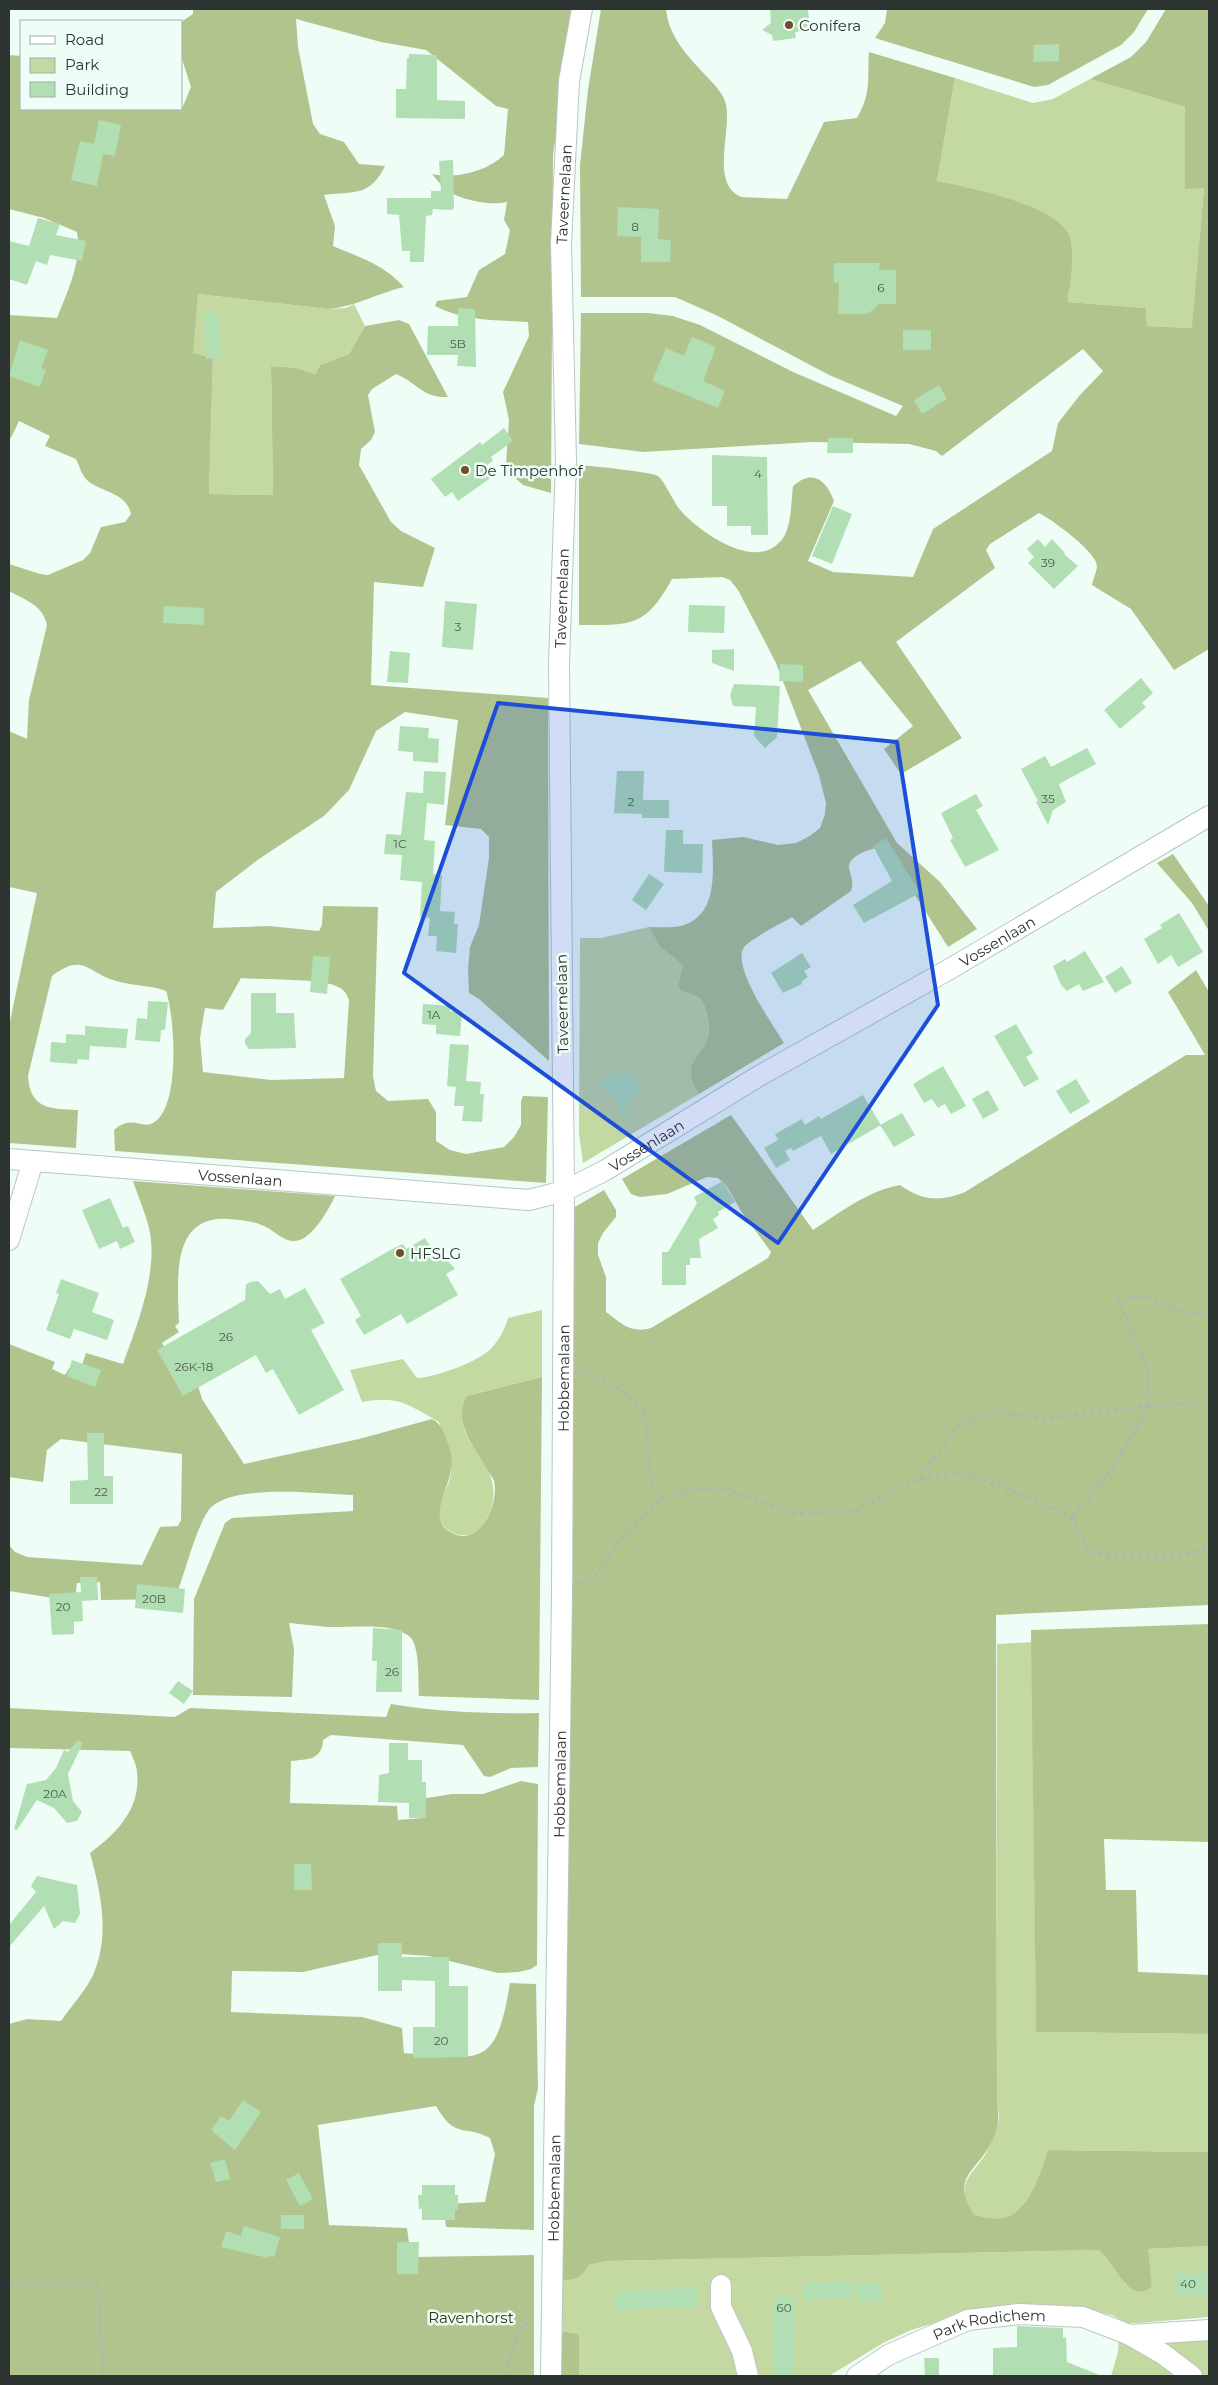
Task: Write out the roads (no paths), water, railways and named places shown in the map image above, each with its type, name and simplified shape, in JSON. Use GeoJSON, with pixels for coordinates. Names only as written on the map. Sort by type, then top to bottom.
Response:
{"type":"FeatureCollection","features":[{"type":"Feature","properties":{"kind":"street","name":"Taveernelaan"},"geometry":{"type":"LineString","coordinates":[[564,1191],[559,663],[566,460],[561,243],[569,81],[582,9]]}},
{"type":"Feature","properties":{"kind":"street","name":"Vossenlaan"},"geometry":{"type":"LineString","coordinates":[[9,1159],[529,1200],[564,1191],[604,1171],[759,1076],[948,970],[1209,816]]}},
{"type":"Feature","properties":{"kind":"street"},"geometry":{"type":"LineString","coordinates":[[9,1240],[32,1160]]}},
{"type":"Feature","properties":{"kind":"street","name":"Hobbemalaan"},"geometry":{"type":"LineString","coordinates":[[551,2376],[562,1595],[564,1191]]}},
{"type":"Feature","properties":{"kind":"street"},"geometry":{"type":"LineString","coordinates":[[720,2285],[721,2307],[742,2351],[748,2376]]}},
{"type":"Feature","properties":{"kind":"street","name":"Park Rodichem"},"geometry":{"type":"LineString","coordinates":[[857,2376],[888,2355],[968,2320],[1019,2314],[1083,2317],[1130,2335],[1163,2354],[1192,2376]]}},
{"type":"Feature","properties":{"kind":"street","name":"Park Rodichem"},"geometry":{"type":"LineString","coordinates":[[1130,2335],[1209,2330]]}},
{"type":"Feature","properties":{"kind":"place","name":"Conifera"},"geometry":{"type":"Point","coordinates":[789,25]}},
{"type":"Feature","properties":{"kind":"place","name":"De Timpenhof"},"geometry":{"type":"Point","coordinates":[465,470]}},
{"type":"Feature","properties":{"kind":"place","name":"HFSLG"},"geometry":{"type":"Point","coordinates":[400,1253]}},
{"type":"Feature","properties":{"kind":"park label","name":"Ravenhorst"},"geometry":{"type":"Point","coordinates":[471,2317]}}]}
